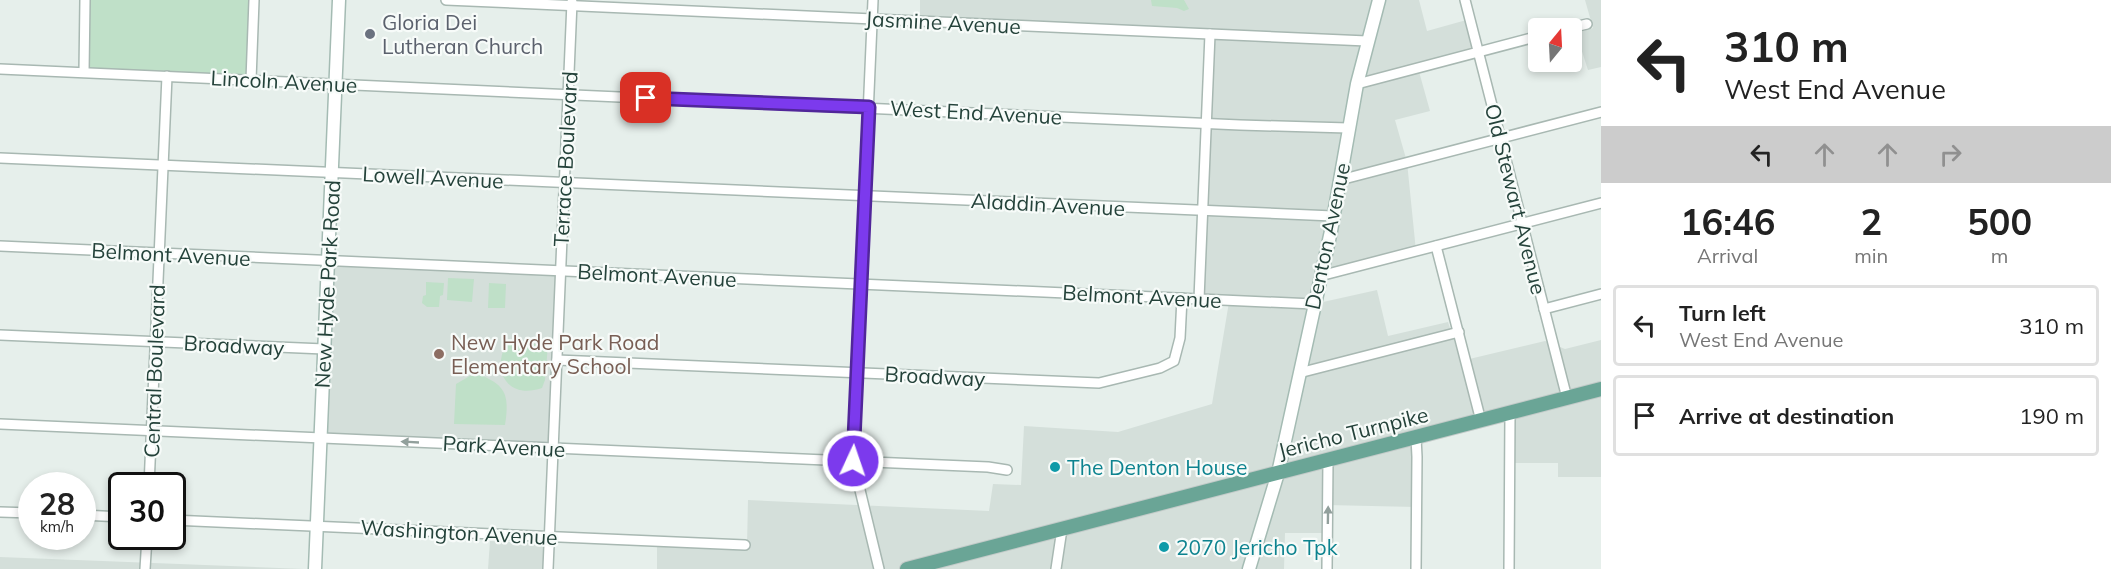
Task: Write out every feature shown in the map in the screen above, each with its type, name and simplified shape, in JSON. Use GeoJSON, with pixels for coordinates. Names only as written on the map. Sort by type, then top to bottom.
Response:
{"type":"FeatureCollection","features":[{"type":"Feature","properties":{"kind":"main road","name":"New Hyde Park Road"},"geometry":{"type":"LineString","coordinates":[[315,569],[339,0]]}},
{"type":"Feature","properties":{"kind":"main road","name":"Denton Avenue"},"geometry":{"type":"LineString","coordinates":[[1249,569],[1278,473],[1333,216],[1356,84],[1379,0]]}},
{"type":"Feature","properties":{"kind":"main road","name":"Jericho Turnpike"},"geometry":{"type":"LineString","coordinates":[[907,569],[1601,389]]}},
{"type":"Feature","properties":{"kind":"street"},"geometry":{"type":"LineString","coordinates":[[84,0],[84,72]]}},
{"type":"Feature","properties":{"kind":"street"},"geometry":{"type":"LineString","coordinates":[[251,80],[254,0]]}},
{"type":"Feature","properties":{"kind":"street","name":"Jasmine Avenue"},"geometry":{"type":"LineString","coordinates":[[447,0],[572,3],[1367,41]]}},
{"type":"Feature","properties":{"kind":"street"},"geometry":{"type":"LineString","coordinates":[[873,0],[853,461],[879,569]]}},
{"type":"Feature","properties":{"kind":"street","name":"Old Stewart Avenue"},"geometry":{"type":"LineString","coordinates":[[1465,0],[1567,398]]}},
{"type":"Feature","properties":{"kind":"street","name":"Terrace Boulevard"},"geometry":{"type":"LineString","coordinates":[[548,569],[572,3]]}},
{"type":"Feature","properties":{"kind":"street"},"geometry":{"type":"LineString","coordinates":[[1582,25],[1587,24]]}},
{"type":"Feature","properties":{"kind":"street"},"geometry":{"type":"LineString","coordinates":[[1199,299],[1210,34]]}},
{"type":"Feature","properties":{"kind":"street"},"geometry":{"type":"LineString","coordinates":[[1356,84],[1528,39]]}},
{"type":"Feature","properties":{"kind":"street","name":"Lincoln Avenue"},"geometry":{"type":"LineString","coordinates":[[0,69],[568,94]]}},
{"type":"Feature","properties":{"kind":"street","name":"Central Boulevard"},"geometry":{"type":"LineString","coordinates":[[150,472],[166,76]]}},
{"type":"Feature","properties":{"kind":"street","name":"West End Avenue"},"geometry":{"type":"LineString","coordinates":[[568,94],[1348,128]]}},
{"type":"Feature","properties":{"kind":"street"},"geometry":{"type":"LineString","coordinates":[[1340,180],[1601,112]]}},
{"type":"Feature","properties":{"kind":"street","name":"Lowell Avenue"},"geometry":{"type":"LineString","coordinates":[[0,158],[793,193]]}},
{"type":"Feature","properties":{"kind":"street","name":"Aladdin Avenue"},"geometry":{"type":"LineString","coordinates":[[793,193],[1333,216]]}},
{"type":"Feature","properties":{"kind":"street"},"geometry":{"type":"LineString","coordinates":[[1320,276],[1601,203]]}},
{"type":"Feature","properties":{"kind":"street","name":"Belmont Avenue"},"geometry":{"type":"LineString","coordinates":[[0,246],[1314,304]]}},
{"type":"Feature","properties":{"kind":"street"},"geometry":{"type":"LineString","coordinates":[[1436,246],[1481,421]]}},
{"type":"Feature","properties":{"kind":"street"},"geometry":{"type":"LineString","coordinates":[[1544,309],[1601,294]]}},
{"type":"Feature","properties":{"kind":"street","name":"Broadway"},"geometry":{"type":"LineString","coordinates":[[557,360],[1086,383],[1115,380],[1160,368],[1174,361],[1180,338],[1182,298]]}},
{"type":"Feature","properties":{"kind":"street"},"geometry":{"type":"LineString","coordinates":[[1299,373],[1459,332]]}},
{"type":"Feature","properties":{"kind":"street","name":"Broadway"},"geometry":{"type":"LineString","coordinates":[[0,335],[324,349]]}},
{"type":"Feature","properties":{"kind":"street"},"geometry":{"type":"LineString","coordinates":[[1509,569],[1510,413]]}},
{"type":"Feature","properties":{"kind":"street","name":"Park Avenue"},"geometry":{"type":"LineString","coordinates":[[0,424],[988,467],[1007,470]]}},
{"type":"Feature","properties":{"kind":"street"},"geometry":{"type":"LineString","coordinates":[[1416,437],[1416,569]]}},
{"type":"Feature","properties":{"kind":"street"},"geometry":{"type":"LineString","coordinates":[[1327,569],[1328,460]]}},
{"type":"Feature","properties":{"kind":"street"},"geometry":{"type":"LineString","coordinates":[[0,512],[18,513]]}},
{"type":"Feature","properties":{"kind":"street","name":"Washington Avenue"},"geometry":{"type":"LineString","coordinates":[[186,520],[746,545]]}},
{"type":"Feature","properties":{"kind":"street"},"geometry":{"type":"LineString","coordinates":[[1056,569],[1062,529]]}},
{"type":"Feature","properties":{"kind":"street"},"geometry":{"type":"LineString","coordinates":[[145,569],[146,550]]}},
{"type":"Feature","properties":{"kind":"shaded area"},"geometry":{"type":"Polygon","coordinates":[[[920,0],[1419,0],[1427,31],[1470,19],[1478,52],[1418,68],[1430,111],[1395,120],[1407,162],[1416,251],[1320,275],[1314,304],[1377,290],[1388,336],[1448,322],[1461,361],[1545,341],[1565,349],[1601,340],[1601,477],[1558,477],[1558,463],[1509,463],[1509,416],[1415,439],[1416,507],[1327,505],[1326,533],[1285,533],[1284,569],[657,569],[657,544],[747,546],[748,500],[989,511],[993,484],[1021,485],[1024,426],[1118,432],[1212,404],[1230,296],[1203,294],[1213,30],[920,17],[920,0]]]}},
{"type":"Feature","properties":{"kind":"shaded area"},"geometry":{"type":"Polygon","coordinates":[[[1585,0],[1601,0],[1601,67],[1588,70],[1582,52],[1582,31],[1593,28],[1585,0]]]}},
{"type":"Feature","properties":{"kind":"shaded area","name":"New Hyde Park Road Elementary School"},"geometry":{"type":"Polygon","coordinates":[[[328,261],[559,272],[551,446],[320,435],[328,261]]]}},
{"type":"Feature","properties":{"kind":"shaded area"},"geometry":{"type":"Polygon","coordinates":[[[490,541],[553,544],[553,569],[488,569],[490,541]]]}},
{"type":"Feature","properties":{"kind":"shaded area"},"geometry":{"type":"Polygon","coordinates":[[[0,557],[304,569],[0,569],[0,557]]]}},
{"type":"Feature","properties":{"kind":"green space"},"geometry":{"type":"Polygon","coordinates":[[[87,0],[249,0],[247,76],[87,70],[87,0]]]}},
{"type":"Feature","properties":{"kind":"green space"},"geometry":{"type":"Polygon","coordinates":[[[1151,0],[1184,0],[1189,9],[1184,11],[1177,8],[1152,6],[1151,0]]]}},
{"type":"Feature","properties":{"kind":"green space"},"geometry":{"type":"Polygon","coordinates":[[[448,278],[474,279],[472,302],[447,300],[448,278]]]}},
{"type":"Feature","properties":{"kind":"green space"},"geometry":{"type":"Polygon","coordinates":[[[426,282],[444,283],[439,307],[427,307],[422,303],[423,296],[426,295],[426,282]]]}},
{"type":"Feature","properties":{"kind":"green space"},"geometry":{"type":"Polygon","coordinates":[[[489,283],[506,284],[505,308],[488,308],[489,283]]]}},
{"type":"Feature","properties":{"kind":"green space"},"geometry":{"type":"Polygon","coordinates":[[[508,341],[548,345],[545,380],[542,388],[530,391],[519,390],[505,380],[501,362],[508,341]]]}},
{"type":"Feature","properties":{"kind":"green space"},"geometry":{"type":"Polygon","coordinates":[[[475,373],[493,381],[503,391],[507,405],[505,425],[454,424],[456,384],[475,373]]]}},
{"type":"Feature","properties":{"kind":"place","name":"Gloria Dei Lutheran Church"},"geometry":{"type":"Point","coordinates":[370,34]}},
{"type":"Feature","properties":{"kind":"place","name":"New Hyde Park Road Elementary School"},"geometry":{"type":"Point","coordinates":[439,354]}},
{"type":"Feature","properties":{"kind":"place","name":"The Denton House"},"geometry":{"type":"Point","coordinates":[1055,467]}},
{"type":"Feature","properties":{"kind":"place","name":"2070 Jericho Tpk"},"geometry":{"type":"Point","coordinates":[1164,547]}},
{"type":"Feature","properties":{"kind":"route"},"geometry":{"type":"LineString","coordinates":[[646,98],[869,107],[853,461]]}}]}
